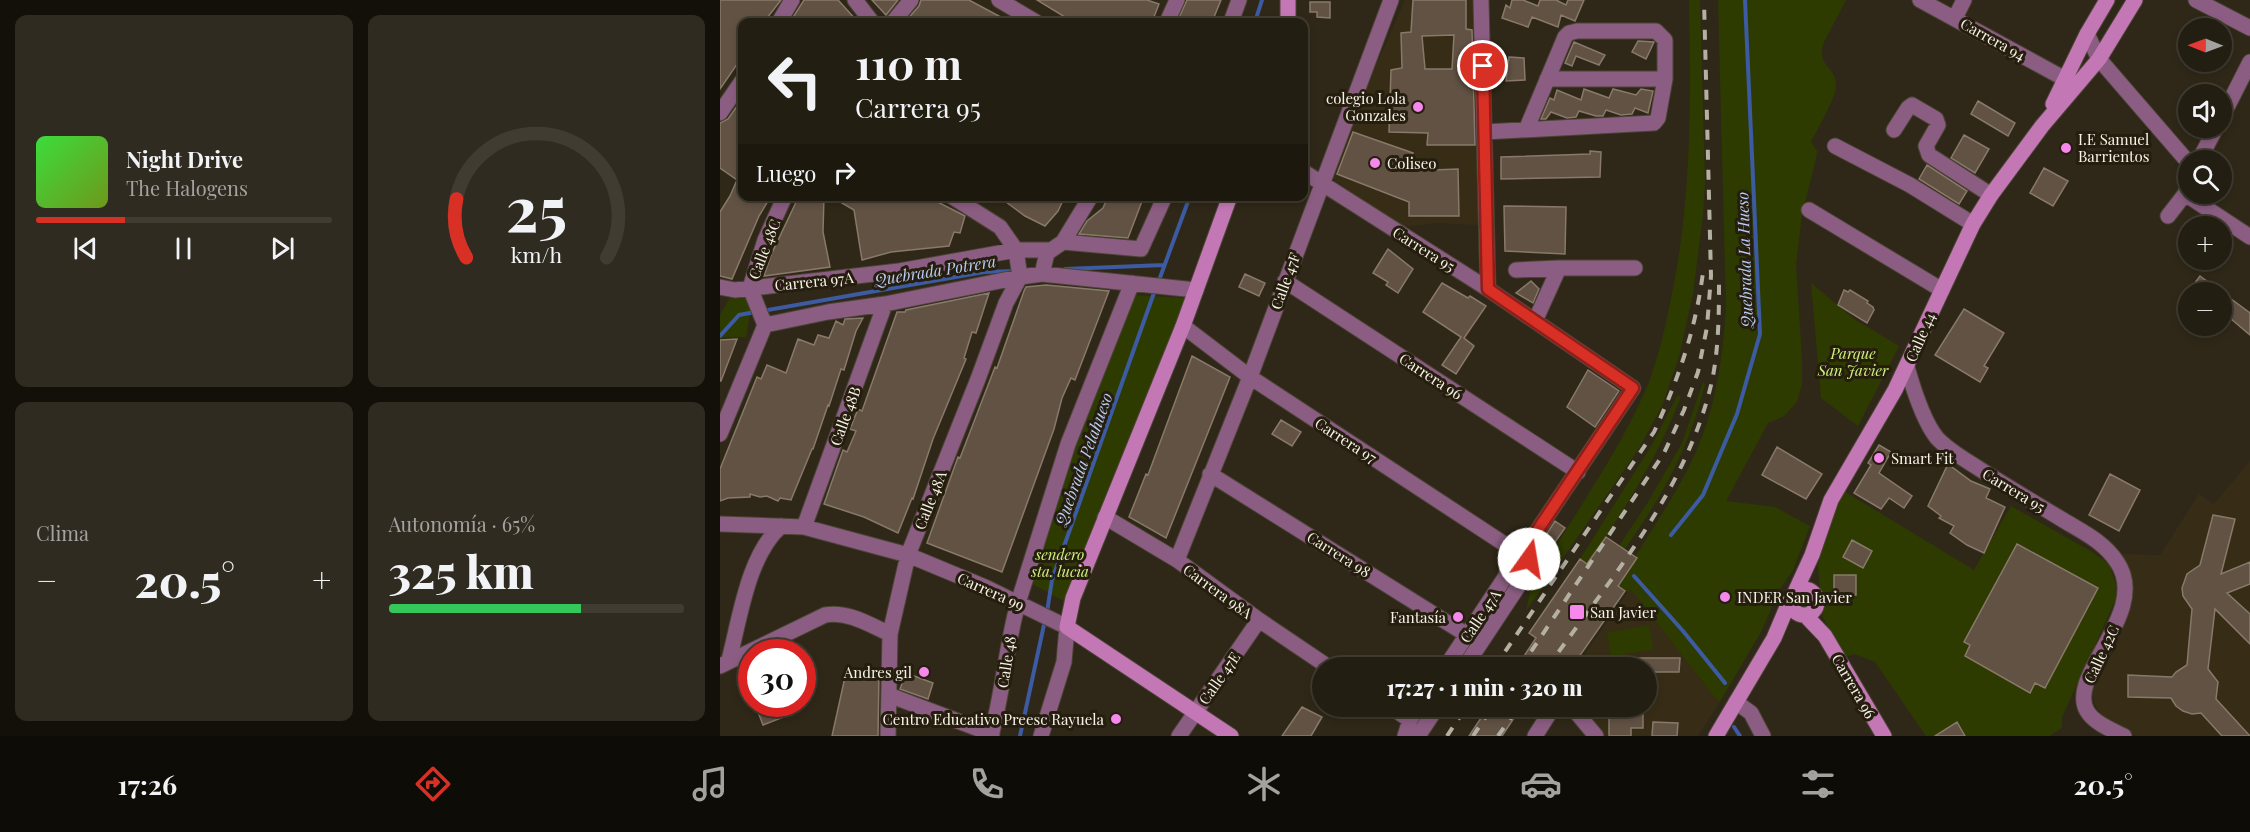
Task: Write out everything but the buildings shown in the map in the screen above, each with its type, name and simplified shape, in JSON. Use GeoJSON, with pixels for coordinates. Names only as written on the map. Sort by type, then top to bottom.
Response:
{"type":"FeatureCollection","features":[{"type":"Feature","properties":{"kind":"street"},"geometry":{"type":"LineString","coordinates":[[781,18],[792,0]]}},
{"type":"Feature","properties":{"kind":"street"},"geometry":{"type":"LineString","coordinates":[[855,0],[869,18]]}},
{"type":"Feature","properties":{"kind":"street"},"geometry":{"type":"LineString","coordinates":[[896,18],[911,0]]}},
{"type":"Feature","properties":{"kind":"street"},"geometry":{"type":"LineString","coordinates":[[999,0],[1029,18]]}},
{"type":"Feature","properties":{"kind":"street"},"geometry":{"type":"LineString","coordinates":[[1169,18],[1177,0]]}},
{"type":"Feature","properties":{"kind":"street"},"geometry":{"type":"LineString","coordinates":[[1232,18],[1239,0]]}},
{"type":"Feature","properties":{"kind":"street"},"geometry":{"type":"LineString","coordinates":[[1288,0],[1288,18]]}},
{"type":"Feature","properties":{"kind":"street","name":"Calle 47F"},"geometry":{"type":"LineString","coordinates":[[1177,560],[1250,377],[1391,0]]}},
{"type":"Feature","properties":{"kind":"street"},"geometry":{"type":"LineString","coordinates":[[1481,0],[1488,289]]}},
{"type":"Feature","properties":{"kind":"street","name":"Carrera 94"},"geometry":{"type":"LineString","coordinates":[[1920,0],[2065,79]]}},
{"type":"Feature","properties":{"kind":"street"},"geometry":{"type":"LineString","coordinates":[[1954,18],[1964,0]]}},
{"type":"Feature","properties":{"kind":"street","name":"Calle 44"},"geometry":{"type":"LineString","coordinates":[[2042,126],[2087,34],[2107,0]]}},
{"type":"Feature","properties":{"kind":"street","name":"Calle 44"},"geometry":{"type":"LineString","coordinates":[[1716,736],[1774,638],[1812,555],[1831,500],[1907,366],[1973,224],[1990,195],[2042,126],[2099,59],[2135,0]]}},
{"type":"Feature","properties":{"kind":"street"},"geometry":{"type":"LineString","coordinates":[[2196,0],[2250,28]]}},
{"type":"Feature","properties":{"kind":"street"},"geometry":{"type":"LineString","coordinates":[[1484,132],[1526,130],[1654,123],[1658,118],[1665,79],[1665,40],[1656,31],[1577,31],[1569,33],[1565,36],[1526,130]]}},
{"type":"Feature","properties":{"kind":"street"},"geometry":{"type":"LineString","coordinates":[[2087,34],[2099,59],[2178,150]]}},
{"type":"Feature","properties":{"kind":"street"},"geometry":{"type":"LineString","coordinates":[[2232,97],[2250,62]]}},
{"type":"Feature","properties":{"kind":"street"},"geometry":{"type":"LineString","coordinates":[[1547,79],[1665,79]]}},
{"type":"Feature","properties":{"kind":"street"},"geometry":{"type":"LineString","coordinates":[[720,113],[738,87]]}},
{"type":"Feature","properties":{"kind":"street"},"geometry":{"type":"LineString","coordinates":[[1894,130],[1912,105],[1936,119],[1938,125],[1926,146],[1929,155],[1990,195]]}},
{"type":"Feature","properties":{"kind":"street"},"geometry":{"type":"LineString","coordinates":[[1835,146],[1911,185],[1973,224]]}},
{"type":"Feature","properties":{"kind":"street","name":"Carrera 95"},"geometry":{"type":"LineString","coordinates":[[1308,175],[1488,289],[1633,388]]}},
{"type":"Feature","properties":{"kind":"street","name":"Calle 48C"},"geometry":{"type":"LineString","coordinates":[[765,323],[751,291],[765,240],[783,201]]}},
{"type":"Feature","properties":{"kind":"street"},"geometry":{"type":"LineString","coordinates":[[959,201],[1000,227],[1016,251],[1020,275]]}},
{"type":"Feature","properties":{"kind":"street"},"geometry":{"type":"LineString","coordinates":[[1043,273],[1048,252],[1064,243],[1088,201]]}},
{"type":"Feature","properties":{"kind":"street"},"geometry":{"type":"LineString","coordinates":[[1064,243],[1141,249],[1163,201]]}},
{"type":"Feature","properties":{"kind":"street"},"geometry":{"type":"LineString","coordinates":[[1041,736],[1064,662],[1064,626],[1073,598],[1183,326],[1228,201]]}},
{"type":"Feature","properties":{"kind":"street"},"geometry":{"type":"LineString","coordinates":[[2168,216],[2178,202]]}},
{"type":"Feature","properties":{"kind":"street"},"geometry":{"type":"LineString","coordinates":[[2207,204],[2250,237]]}},
{"type":"Feature","properties":{"kind":"street"},"geometry":{"type":"LineString","coordinates":[[1809,210],[1942,290]]}},
{"type":"Feature","properties":{"kind":"street","name":"Carrera 97A"},"geometry":{"type":"LineString","coordinates":[[720,287],[751,291],[899,271],[1016,251],[1048,252]]}},
{"type":"Feature","properties":{"kind":"street"},"geometry":{"type":"LineString","coordinates":[[1535,321],[1559,268]]}},
{"type":"Feature","properties":{"kind":"street"},"geometry":{"type":"LineString","coordinates":[[1516,270],[1635,268]]}},
{"type":"Feature","properties":{"kind":"street"},"geometry":{"type":"LineString","coordinates":[[720,434],[765,323],[885,304],[1020,275],[1043,273],[1196,290]]}},
{"type":"Feature","properties":{"kind":"street","name":"Calle 48A"},"geometry":{"type":"LineString","coordinates":[[888,736],[890,634],[908,555],[1006,303],[1020,275]]}},
{"type":"Feature","properties":{"kind":"street","name":"Carrera 96"},"geometry":{"type":"LineString","coordinates":[[1285,281],[1578,472]]}},
{"type":"Feature","properties":{"kind":"street","name":"Calle 48"},"geometry":{"type":"LineString","coordinates":[[991,735],[1004,684],[1012,626],[1022,605],[1068,444],[1138,284]]}},
{"type":"Feature","properties":{"kind":"street","name":"Calle 48B"},"geometry":{"type":"LineString","coordinates":[[804,527],[885,304]]}},
{"type":"Feature","properties":{"kind":"street","name":"Carrera 97"},"geometry":{"type":"LineString","coordinates":[[1183,326],[1250,377],[1519,556]]}},
{"type":"Feature","properties":{"kind":"street","name":"Carrera 95"},"geometry":{"type":"LineString","coordinates":[[1907,366],[1927,422],[1938,438],[1963,458],[2022,497],[2092,537],[2108,551],[2119,564],[2124,578],[2123,606]]}},
{"type":"Feature","properties":{"kind":"street","name":"Calle 47A"},"geometry":{"type":"LineString","coordinates":[[1452,657],[1633,388]]}},
{"type":"Feature","properties":{"kind":"street","name":"Carrera 98"},"geometry":{"type":"LineString","coordinates":[[1210,474],[1467,635]]}},
{"type":"Feature","properties":{"kind":"street","name":"Carrera 98A"},"geometry":{"type":"LineString","coordinates":[[1105,517],[1177,560],[1314,657]]}},
{"type":"Feature","properties":{"kind":"street","name":"Carrera 99"},"geometry":{"type":"LineString","coordinates":[[720,524],[804,527],[908,555],[1064,626],[1232,736]]}},
{"type":"Feature","properties":{"kind":"street"},"geometry":{"type":"LineString","coordinates":[[725,663],[751,573],[771,534],[781,526]]}},
{"type":"Feature","properties":{"kind":"street","name":"Calle 44"},"geometry":{"type":"LineString","coordinates":[[1812,555],[1816,599]]}},
{"type":"Feature","properties":{"kind":"street","name":"Calle 47A"},"geometry":{"type":"LineString","coordinates":[[1471,657],[1519,585],[1519,556]]}},
{"type":"Feature","properties":{"kind":"street"},"geometry":{"type":"LineString","coordinates":[[1807,589],[1816,599],[1813,611],[1803,615],[1791,607],[1793,595],[1807,589]]}},
{"type":"Feature","properties":{"kind":"street","name":"Carrera 96"},"geometry":{"type":"LineString","coordinates":[[1816,599],[1825,636]]}},
{"type":"Feature","properties":{"kind":"street","name":"Calle 42C"},"geometry":{"type":"LineString","coordinates":[[2123,606],[2086,682],[2083,694],[2084,703],[2092,717],[2124,736]]}},
{"type":"Feature","properties":{"kind":"street"},"geometry":{"type":"LineString","coordinates":[[725,663],[777,640],[814,620],[834,614],[856,619],[890,634]]}},
{"type":"Feature","properties":{"kind":"street","name":"Calle 44"},"geometry":{"type":"LineString","coordinates":[[1774,638],[1803,615]]}},
{"type":"Feature","properties":{"kind":"street","name":"Carrera 96"},"geometry":{"type":"LineString","coordinates":[[1803,615],[1825,636],[1884,736]]}},
{"type":"Feature","properties":{"kind":"street","name":"Calle 47E"},"geometry":{"type":"LineString","coordinates":[[1179,736],[1259,620]]}},
{"type":"Feature","properties":{"kind":"street"},"geometry":{"type":"LineString","coordinates":[[889,695],[991,735]]}},
{"type":"Feature","properties":{"kind":"street"},"geometry":{"type":"LineString","coordinates":[[1736,702],[1751,713],[1763,736]]}},
{"type":"Feature","properties":{"kind":"street"},"geometry":{"type":"LineString","coordinates":[[1406,717],[1410,720]]}},
{"type":"Feature","properties":{"kind":"street"},"geometry":{"type":"LineString","coordinates":[[1405,736],[1412,717]]}},
{"type":"Feature","properties":{"kind":"street"},"geometry":{"type":"LineString","coordinates":[[1418,736],[1431,717]]}},
{"type":"Feature","properties":{"kind":"street"},"geometry":{"type":"LineString","coordinates":[[1535,736],[1547,717]]}},
{"type":"Feature","properties":{"kind":"street"},"geometry":{"type":"LineString","coordinates":[[1580,717],[1596,736]]}},
{"type":"Feature","properties":{"kind":"shaded area","name":"colegio Lola Gonzales"},"geometry":{"type":"Polygon","coordinates":[[[1405,0],[1478,0],[1482,153],[1478,225],[1436,223],[1401,227],[1328,175],[1405,0]]]}},
{"type":"Feature","properties":{"kind":"shaded area"},"geometry":{"type":"Polygon","coordinates":[[[2250,461],[2250,736],[2136,736],[2104,719],[2094,703],[2093,692],[2096,681],[2115,649],[2126,620],[2128,602],[2118,554],[2160,555],[2199,494],[2214,504],[2250,461]]]}},
{"type":"Feature","properties":{"kind":"shaded area"},"geometry":{"type":"Polygon","coordinates":[[[1631,588],[1719,703],[1698,736],[1605,736],[1591,717],[1657,717],[1657,657],[1583,657],[1631,588]]]}},
{"type":"Feature","properties":{"kind":"green space"},"geometry":{"type":"Polygon","coordinates":[[[1689,0],[1700,0],[1705,182],[1693,294],[1679,357],[1662,406],[1638,450],[1526,611],[1531,587],[1624,435],[1649,382],[1661,343],[1683,228],[1690,115],[1689,0]]]}},
{"type":"Feature","properties":{"kind":"green space"},"geometry":{"type":"Polygon","coordinates":[[[1718,0],[1846,0],[1823,44],[1823,58],[1834,75],[1836,86],[1830,105],[1811,142],[1817,151],[1802,214],[1796,265],[1802,384],[1797,402],[1784,416],[1768,423],[1726,501],[1775,507],[1810,526],[1793,570],[1779,591],[1761,632],[1719,703],[1631,589],[1628,592],[1619,586],[1637,559],[1635,557],[1689,467],[1708,419],[1717,382],[1726,307],[1718,0]]]}},
{"type":"Feature","properties":{"kind":"green space","name":"Parque San Javier"},"geometry":{"type":"Polygon","coordinates":[[[1811,283],[1854,319],[1899,346],[1858,426],[1821,398],[1811,283]]]}},
{"type":"Feature","properties":{"kind":"green space"},"geometry":{"type":"Polygon","coordinates":[[[745,294],[752,303],[746,337],[724,337],[720,340],[720,315],[731,296],[745,294]]]}},
{"type":"Feature","properties":{"kind":"green space","name":"sendero sta. lucia"},"geometry":{"type":"Polygon","coordinates":[[[1134,295],[1185,298],[1073,606],[1025,580],[1134,295]]]}},
{"type":"Feature","properties":{"kind":"green space"},"geometry":{"type":"Polygon","coordinates":[[[1703,382],[1705,384],[1699,407],[1683,450],[1651,511],[1624,550],[1619,546],[1682,443],[1703,382]]]}},
{"type":"Feature","properties":{"kind":"green space"},"geometry":{"type":"Polygon","coordinates":[[[1677,396],[1680,396],[1680,399],[1650,464],[1587,564],[1580,559],[1653,443],[1677,396]]]}},
{"type":"Feature","properties":{"kind":"green space"},"geometry":{"type":"Polygon","coordinates":[[[1842,490],[1974,570],[2011,506],[2109,564],[2116,585],[2116,599],[2062,717],[2062,728],[2049,736],[1965,736],[1956,722],[1935,736],[1926,736],[1875,662],[1854,654],[1843,658],[1822,615],[1818,567],[1821,546],[1842,490]]]}},
{"type":"Feature","properties":{"kind":"green space"},"geometry":{"type":"Polygon","coordinates":[[[1649,625],[1653,649],[1611,657],[1607,633],[1649,625]]]}},
{"type":"Feature","properties":{"kind":"waterway","name":"Quebrada Pelahueso"},"geometry":{"type":"LineString","coordinates":[[1256,18],[1262,0]]}},
{"type":"Feature","properties":{"kind":"waterway","name":"Quebrada La Hueso"},"geometry":{"type":"LineString","coordinates":[[1671,535],[1703,495],[1737,414],[1760,334],[1745,0]]}},
{"type":"Feature","properties":{"kind":"waterway","name":"Quebrada Pelahueso"},"geometry":{"type":"LineString","coordinates":[[1158,283],[1188,201]]}},
{"type":"Feature","properties":{"kind":"waterway","name":"Quebrada Potrera"},"geometry":{"type":"LineString","coordinates":[[1065,269],[1164,265]]}},
{"type":"Feature","properties":{"kind":"waterway","name":"Quebrada Potrera"},"geometry":{"type":"LineString","coordinates":[[762,311],[984,272],[1015,271]]}},
{"type":"Feature","properties":{"kind":"waterway","name":"Quebrada Pelahueso"},"geometry":{"type":"LineString","coordinates":[[1047,612],[1052,580],[1155,290]]}},
{"type":"Feature","properties":{"kind":"waterway","name":"Quebrada Potrera"},"geometry":{"type":"LineString","coordinates":[[720,336],[739,315],[755,312]]}},
{"type":"Feature","properties":{"kind":"waterway"},"geometry":{"type":"LineString","coordinates":[[1634,576],[1725,683]]}},
{"type":"Feature","properties":{"kind":"waterway","name":"Quebrada Pelahueso"},"geometry":{"type":"LineString","coordinates":[[1020,736],[1045,620]]}},
{"type":"Feature","properties":{"kind":"waterway"},"geometry":{"type":"LineString","coordinates":[[1734,727],[1740,736]]}},
{"type":"Feature","properties":{"kind":"railway"},"geometry":{"type":"LineString","coordinates":[[1527,657],[1664,453],[1698,372],[1707,327],[1711,276],[1704,0]]}},
{"type":"Feature","properties":{"kind":"railway"},"geometry":{"type":"LineString","coordinates":[[1501,657],[1654,432],[1685,354],[1696,314],[1703,272]]}},
{"type":"Feature","properties":{"kind":"railway"},"geometry":{"type":"LineString","coordinates":[[1555,657],[1644,532],[1685,459],[1712,381],[1719,316],[1719,276]]}},
{"type":"Feature","properties":{"kind":"railway"},"geometry":{"type":"LineString","coordinates":[[1447,736],[1460,717]]}},
{"type":"Feature","properties":{"kind":"railway"},"geometry":{"type":"LineString","coordinates":[[1473,736],[1486,717]]}},
{"type":"Feature","properties":{"kind":"railway"},"geometry":{"type":"LineString","coordinates":[[1498,736],[1511,717]]}},
{"type":"Feature","properties":{"kind":"place","name":"colegio Lola Gonzales"},"geometry":{"type":"Point","coordinates":[1418,107]}},
{"type":"Feature","properties":{"kind":"place","name":"I.E Samuel Barrientos"},"geometry":{"type":"Point","coordinates":[2066,148]}},
{"type":"Feature","properties":{"kind":"place","name":"Coliseo"},"geometry":{"type":"Point","coordinates":[1375,163]}},
{"type":"Feature","properties":{"kind":"place","name":"Smart Fit"},"geometry":{"type":"Point","coordinates":[1879,458]}},
{"type":"Feature","properties":{"kind":"place","name":"INDER San Javier"},"geometry":{"type":"Point","coordinates":[1725,597]}},
{"type":"Feature","properties":{"kind":"place","name":"San Javier"},"geometry":{"type":"Point","coordinates":[1577,612]}},
{"type":"Feature","properties":{"kind":"place","name":"Fantasía"},"geometry":{"type":"Point","coordinates":[1458,617]}},
{"type":"Feature","properties":{"kind":"place","name":"Andres gil"},"geometry":{"type":"Point","coordinates":[924,672]}},
{"type":"Feature","properties":{"kind":"place","name":"Centro Educativo Preesc Rayuela"},"geometry":{"type":"Point","coordinates":[1116,719]}},
{"type":"Feature","properties":{"kind":"route"},"geometry":{"type":"LineString","coordinates":[[1483,66],[1488,289],[1633,388],[1525,549],[1529,559]]}}]}
